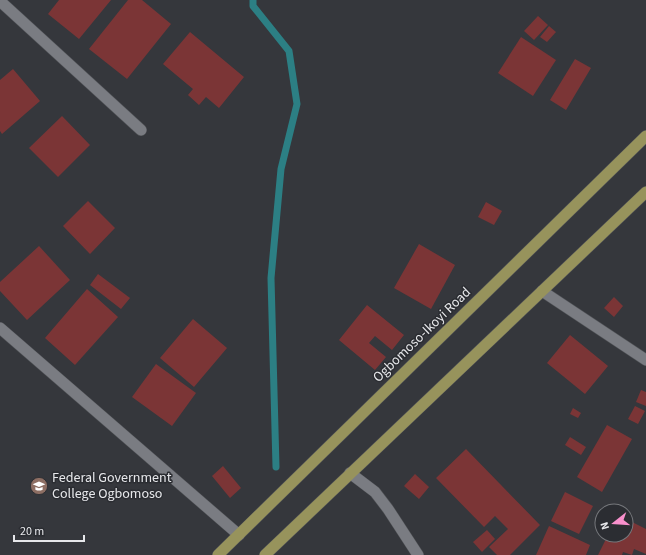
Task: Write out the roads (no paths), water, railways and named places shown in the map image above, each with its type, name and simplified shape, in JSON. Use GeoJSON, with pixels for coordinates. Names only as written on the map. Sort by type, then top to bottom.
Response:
{"type":"FeatureCollection","features":[{"type":"Feature","properties":{"kind":"main road","name":"Ogbomoso-Ikoyi Road"},"geometry":{"type":"LineString","coordinates":[[218,555],[646,136]]}},
{"type":"Feature","properties":{"kind":"main road"},"geometry":{"type":"LineString","coordinates":[[265,555],[646,192]]}},
{"type":"Feature","properties":{"kind":"street"},"geometry":{"type":"LineString","coordinates":[[0,1],[142,130]]}},
{"type":"Feature","properties":{"kind":"street"},"geometry":{"type":"LineString","coordinates":[[542,291],[646,360]]}},
{"type":"Feature","properties":{"kind":"street"},"geometry":{"type":"LineString","coordinates":[[0,328],[239,535]]}},
{"type":"Feature","properties":{"kind":"street"},"geometry":{"type":"LineString","coordinates":[[350,473],[375,492],[418,555]]}},
{"type":"Feature","properties":{"kind":"waterway"},"geometry":{"type":"LineString","coordinates":[[253,0],[253,6],[289,51],[297,104],[281,169],[271,278],[276,467]]}},
{"type":"Feature","properties":{"kind":"place","name":"Federal Government College Ogbomoso"},"geometry":{"type":"Point","coordinates":[39,486]}}]}
